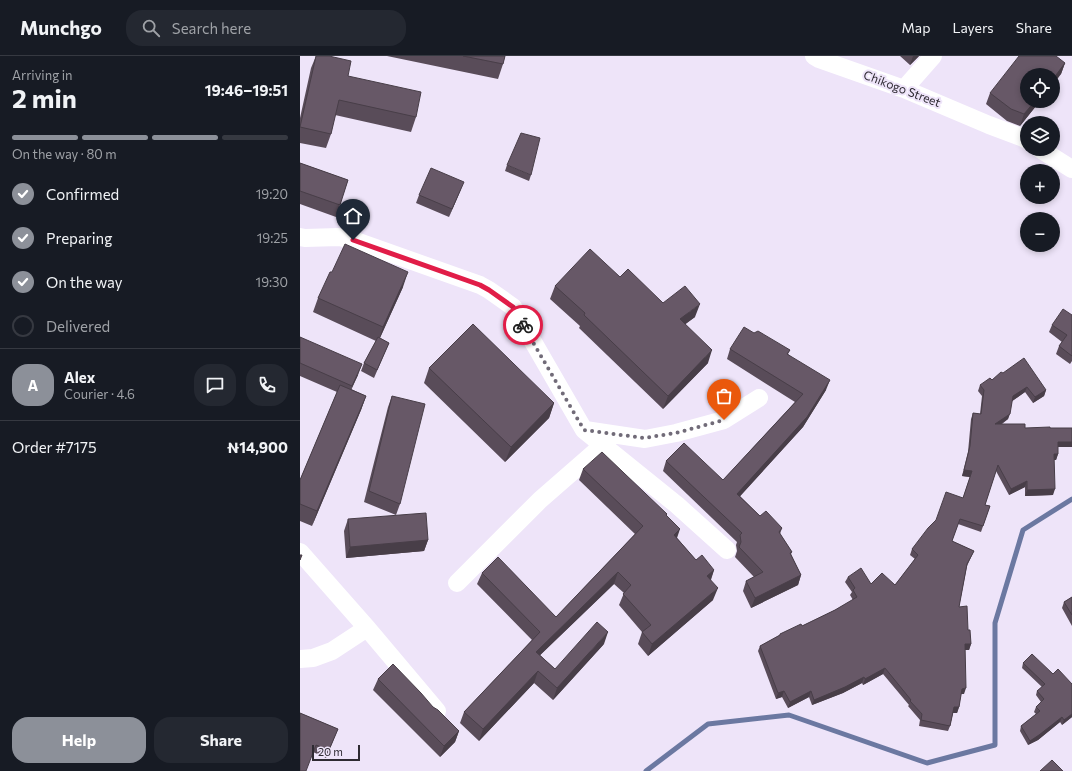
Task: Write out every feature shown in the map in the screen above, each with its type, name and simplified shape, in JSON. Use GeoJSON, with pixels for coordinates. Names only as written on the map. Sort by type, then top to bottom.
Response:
{"type":"FeatureCollection","features":[{"type":"Feature","properties":{"kind":"street","name":"Chikogo Street"},"geometry":{"type":"LineString","coordinates":[[814,56],[904,89],[989,125],[1020,136]]}},
{"type":"Feature","properties":{"kind":"street"},"geometry":{"type":"LineString","coordinates":[[904,89],[933,56]]}},
{"type":"Feature","properties":{"kind":"street"},"geometry":{"type":"LineString","coordinates":[[1051,156],[1072,170]]}},
{"type":"Feature","properties":{"kind":"street"},"geometry":{"type":"LineString","coordinates":[[302,241],[339,237],[353,240],[480,285],[513,307],[584,430],[677,505],[727,550]]}},
{"type":"Feature","properties":{"kind":"street"},"geometry":{"type":"LineString","coordinates":[[584,430],[644,438],[676,433],[724,420],[759,398]]}},
{"type":"Feature","properties":{"kind":"street"},"geometry":{"type":"LineString","coordinates":[[457,583],[540,500],[603,445]]}},
{"type":"Feature","properties":{"kind":"street"},"geometry":{"type":"LineString","coordinates":[[300,552],[437,711]]}},
{"type":"Feature","properties":{"kind":"street"},"geometry":{"type":"LineString","coordinates":[[300,660],[313,658],[332,651],[367,628]]}},
{"type":"Feature","properties":{"kind":"building"},"geometry":{"type":"Polygon","coordinates":[[[316,56],[329,56],[351,61],[348,76],[421,92],[416,117],[339,100],[331,134],[300,127],[316,56]]]}},
{"type":"Feature","properties":{"kind":"building"},"geometry":{"type":"Polygon","coordinates":[[[463,56],[505,56],[503,64],[463,56]]]}},
{"type":"Feature","properties":{"kind":"building"},"geometry":{"type":"Polygon","coordinates":[[[1019,56],[1056,56],[1065,63],[1060,70],[1060,68],[1020,68],[1020,108],[1029,108],[1024,114],[1011,109],[990,93],[1019,56]]]}},
{"type":"Feature","properties":{"kind":"building"},"geometry":{"type":"Polygon","coordinates":[[[521,133],[540,138],[531,175],[507,165],[521,133]]]}},
{"type":"Feature","properties":{"kind":"building"},"geometry":{"type":"Polygon","coordinates":[[[300,163],[348,180],[340,205],[300,191],[300,163]]]}},
{"type":"Feature","properties":{"kind":"building"},"geometry":{"type":"Polygon","coordinates":[[[431,168],[464,182],[452,209],[419,195],[431,168]]]}},
{"type":"Feature","properties":{"kind":"building"},"geometry":{"type":"Polygon","coordinates":[[[345,244],[408,272],[383,327],[318,298],[345,244]]]}},
{"type":"Feature","properties":{"kind":"building"},"geometry":{"type":"Polygon","coordinates":[[[590,249],[620,277],[628,269],[663,303],[685,286],[700,304],[680,319],[712,350],[668,396],[584,315],[585,313],[555,286],[590,249]]]}},
{"type":"Feature","properties":{"kind":"building"},"geometry":{"type":"Polygon","coordinates":[[[1063,309],[1072,315],[1072,356],[1059,346],[1067,335],[1052,325],[1063,309]]]}},
{"type":"Feature","properties":{"kind":"building"},"geometry":{"type":"Polygon","coordinates":[[[473,324],[554,403],[511,447],[429,368],[473,324]]]}},
{"type":"Feature","properties":{"kind":"building"},"geometry":{"type":"Polygon","coordinates":[[[744,327],[754,333],[758,331],[790,350],[787,354],[830,380],[807,417],[737,494],[760,516],[766,511],[782,528],[779,532],[792,552],[790,553],[801,575],[755,598],[746,581],[763,572],[739,547],[741,542],[740,535],[742,533],[666,461],[684,443],[723,480],[803,394],[730,349],[744,327]]]}},
{"type":"Feature","properties":{"kind":"building"},"geometry":{"type":"Polygon","coordinates":[[[300,337],[362,364],[352,386],[300,363],[300,337]]]}},
{"type":"Feature","properties":{"kind":"building"},"geometry":{"type":"Polygon","coordinates":[[[378,337],[389,343],[377,370],[364,363],[378,337]]]}},
{"type":"Feature","properties":{"kind":"building"},"geometry":{"type":"Polygon","coordinates":[[[1024,358],[1046,390],[1035,397],[1027,387],[1013,396],[1010,414],[995,424],[1025,424],[1025,428],[1072,428],[1072,442],[1058,442],[1058,454],[1054,454],[1055,489],[1027,490],[1027,481],[1011,489],[998,465],[985,505],[990,506],[983,526],[960,519],[952,541],[974,551],[967,564],[959,607],[967,606],[968,630],[970,630],[971,644],[965,644],[966,688],[962,689],[959,707],[954,707],[950,726],[921,720],[922,714],[910,701],[911,700],[885,668],[865,679],[864,677],[814,700],[811,691],[790,702],[784,691],[778,693],[760,646],[780,634],[801,624],[802,626],[835,610],[857,597],[853,590],[855,588],[848,577],[861,568],[871,584],[882,573],[895,585],[918,555],[912,549],[936,520],[946,492],[963,498],[972,471],[964,470],[970,446],[973,413],[981,414],[984,390],[980,385],[990,378],[992,380],[1001,372],[1003,373],[1024,358]]]}},
{"type":"Feature","properties":{"kind":"building"},"geometry":{"type":"Polygon","coordinates":[[[340,385],[366,396],[317,511],[300,504],[300,480],[340,385]]]}},
{"type":"Feature","properties":{"kind":"building"},"geometry":{"type":"Polygon","coordinates":[[[392,396],[425,404],[400,504],[369,491],[392,396]]]}},
{"type":"Feature","properties":{"kind":"building"},"geometry":{"type":"Polygon","coordinates":[[[602,452],[667,514],[666,515],[680,529],[674,535],[696,560],[702,555],[714,570],[707,576],[718,588],[652,644],[642,632],[651,625],[623,594],[631,585],[618,572],[536,652],[555,669],[597,622],[608,632],[557,688],[538,671],[483,729],[464,712],[540,632],[482,573],[498,557],[556,617],[643,526],[583,469],[602,452]]]}},
{"type":"Feature","properties":{"kind":"building"},"geometry":{"type":"Polygon","coordinates":[[[426,513],[428,540],[350,547],[348,519],[426,513]]]}},
{"type":"Feature","properties":{"kind":"building"},"geometry":{"type":"Polygon","coordinates":[[[1072,597],[1072,615],[1064,602],[1072,597]]]}},
{"type":"Feature","properties":{"kind":"building"},"geometry":{"type":"Polygon","coordinates":[[[1032,654],[1053,674],[1058,669],[1072,684],[1072,714],[1064,720],[1062,717],[1030,741],[1021,726],[1040,711],[1036,707],[1044,699],[1037,691],[1045,684],[1023,663],[1032,654]]]}},
{"type":"Feature","properties":{"kind":"building"},"geometry":{"type":"Polygon","coordinates":[[[393,664],[433,707],[459,731],[444,746],[378,679],[393,664]]]}},
{"type":"Feature","properties":{"kind":"building"},"geometry":{"type":"Polygon","coordinates":[[[300,713],[338,729],[329,750],[316,745],[306,771],[300,771],[300,713]]]}},
{"type":"Feature","properties":{"kind":"building"},"geometry":{"type":"Polygon","coordinates":[[[1052,760],[1063,771],[1040,771],[1052,760]]]}},
{"type":"Feature","properties":{"kind":"waterway"},"geometry":{"type":"LineString","coordinates":[[646,771],[708,724],[789,715],[927,763],[995,745],[995,623],[1023,530],[1072,499]]}},
{"type":"Feature","properties":{"kind":"way so far"},"geometry":{"type":"LineString","coordinates":[[523,325],[584,430],[644,438],[676,433],[724,420]]}},
{"type":"Feature","properties":{"kind":"route"},"geometry":{"type":"LineString","coordinates":[[353,240],[480,285],[513,307],[523,325]]}}]}
